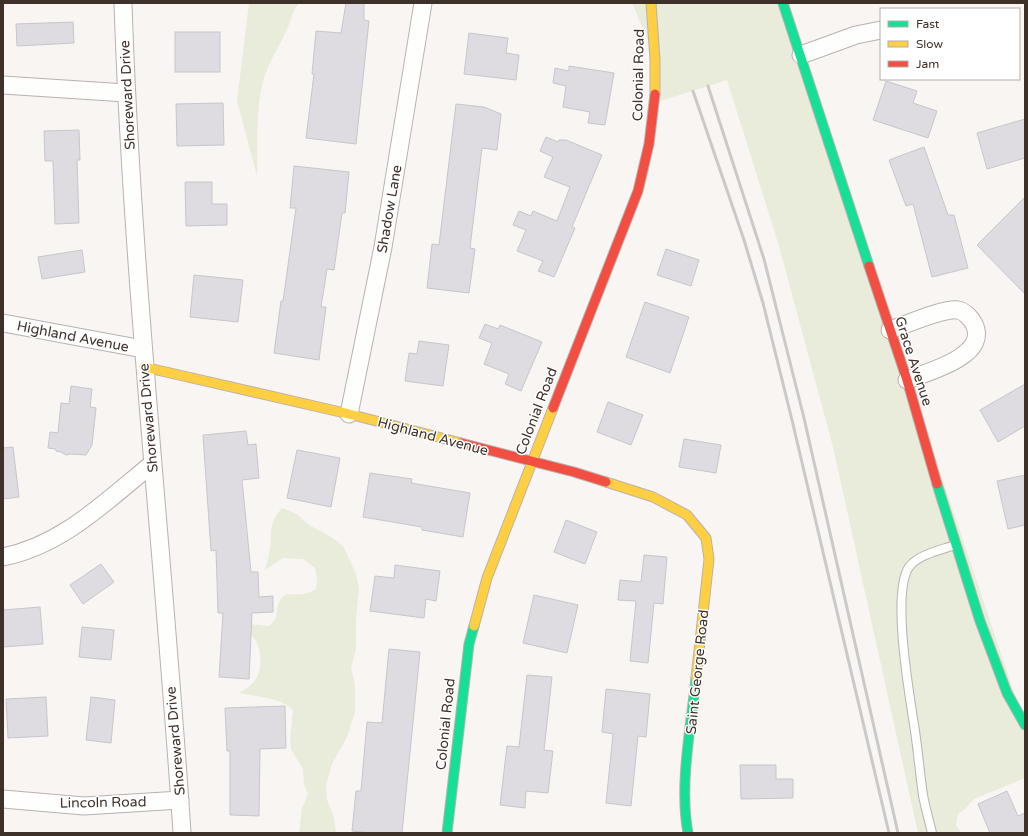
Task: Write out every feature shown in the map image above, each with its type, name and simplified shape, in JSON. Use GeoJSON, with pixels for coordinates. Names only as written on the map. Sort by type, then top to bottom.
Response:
{"type":"FeatureCollection","features":[{"type":"Feature","properties":{"kind":"street","name":"Shoreward Drive"},"geometry":{"type":"LineString","coordinates":[[123,3],[126,93],[144,367],[182,833]]}},
{"type":"Feature","properties":{"kind":"street","name":"Shadow Lane"},"geometry":{"type":"LineString","coordinates":[[349,414],[383,247],[423,3]]}},
{"type":"Feature","properties":{"kind":"street","name":"Colonial Road"},"geometry":{"type":"LineString","coordinates":[[447,833],[469,644],[487,578],[638,190],[647,156],[654,102],[655,57],[652,3]]}},
{"type":"Feature","properties":{"kind":"street","name":"Grace Avenue"},"geometry":{"type":"LineString","coordinates":[[783,3],[907,380],[955,545],[980,621],[1005,686],[1025,725]]}},
{"type":"Feature","properties":{"kind":"street"},"geometry":{"type":"LineString","coordinates":[[801,55],[856,35],[880,30]]}},
{"type":"Feature","properties":{"kind":"street"},"geometry":{"type":"LineString","coordinates":[[3,85],[126,93]]}},
{"type":"Feature","properties":{"kind":"street"},"geometry":{"type":"LineString","coordinates":[[890,330],[946,311],[959,310],[970,317],[974,324],[976,338],[974,345],[969,350],[946,365],[907,380]]}},
{"type":"Feature","properties":{"kind":"street","name":"Highland Avenue"},"geometry":{"type":"LineString","coordinates":[[3,322],[143,349]]}},
{"type":"Feature","properties":{"kind":"street","name":"Highland Avenue"},"geometry":{"type":"LineString","coordinates":[[144,367],[349,414],[574,472],[653,497],[687,515],[706,538]]}},
{"type":"Feature","properties":{"kind":"street"},"geometry":{"type":"LineString","coordinates":[[3,557],[37,546],[61,535],[83,520],[152,464]]}},
{"type":"Feature","properties":{"kind":"street","name":"Saint George Road"},"geometry":{"type":"LineString","coordinates":[[688,833],[685,821],[686,779],[709,559],[706,538]]}},
{"type":"Feature","properties":{"kind":"street","name":"Lincoln Road"},"geometry":{"type":"LineString","coordinates":[[3,799],[84,806],[180,800]]}},
{"type":"Feature","properties":{"kind":"street","name":"Saint George Road"},"geometry":{"type":"LineString","coordinates":[[677,833],[685,806]]}},
{"type":"Feature","properties":{"kind":"lane"},"geometry":{"type":"LineString","coordinates":[[932,833],[924,795],[908,682],[902,626],[902,597],[904,579],[909,567],[922,557],[955,545]]}},
{"type":"Feature","properties":{"kind":"green space"},"geometry":{"type":"Polygon","coordinates":[[[249,3],[299,3],[269,66],[261,90],[258,114],[257,176],[237,101],[249,3]]]}},
{"type":"Feature","properties":{"kind":"green space"},"geometry":{"type":"Polygon","coordinates":[[[632,3],[783,3],[1025,725],[1025,778],[974,799],[958,814],[956,825],[961,833],[918,833],[833,447],[779,246],[727,80],[654,103],[655,57],[632,3]]]}},
{"type":"Feature","properties":{"kind":"green space"},"geometry":{"type":"Polygon","coordinates":[[[282,508],[297,514],[309,525],[333,538],[343,546],[356,574],[359,589],[356,618],[356,649],[351,668],[355,685],[355,712],[347,737],[332,764],[326,785],[327,800],[334,817],[336,833],[299,833],[302,808],[308,794],[304,784],[303,769],[291,749],[290,740],[293,710],[282,702],[239,693],[254,682],[260,668],[260,654],[256,640],[240,623],[269,626],[275,620],[280,601],[286,594],[305,594],[316,589],[317,579],[315,568],[303,559],[283,558],[265,570],[269,554],[272,525],[274,519],[282,508]]]}},
{"type":"Feature","properties":{"kind":"building"},"geometry":{"type":"Polygon","coordinates":[[[346,3],[364,3],[364,20],[369,21],[356,144],[306,138],[314,74],[312,74],[316,31],[341,33],[346,3]]]}},
{"type":"Feature","properties":{"kind":"building"},"geometry":{"type":"Polygon","coordinates":[[[73,22],[74,43],[17,46],[16,24],[73,22]]]}},
{"type":"Feature","properties":{"kind":"building"},"geometry":{"type":"Polygon","coordinates":[[[175,32],[220,32],[220,72],[175,72],[175,32]]]}},
{"type":"Feature","properties":{"kind":"building"},"geometry":{"type":"Polygon","coordinates":[[[469,33],[508,38],[506,53],[519,55],[516,80],[464,74],[469,33]]]}},
{"type":"Feature","properties":{"kind":"building"},"geometry":{"type":"Polygon","coordinates":[[[569,66],[614,73],[605,125],[588,123],[590,112],[563,107],[566,86],[553,83],[555,68],[569,71],[569,66]]]}},
{"type":"Feature","properties":{"kind":"building"},"geometry":{"type":"Polygon","coordinates":[[[886,81],[917,91],[913,103],[937,111],[928,138],[873,120],[886,81]]]}},
{"type":"Feature","properties":{"kind":"building"},"geometry":{"type":"Polygon","coordinates":[[[223,103],[224,145],[177,146],[176,104],[223,103]]]}},
{"type":"Feature","properties":{"kind":"building"},"geometry":{"type":"Polygon","coordinates":[[[456,104],[484,107],[501,114],[497,150],[482,148],[470,248],[475,249],[469,293],[427,288],[432,244],[439,245],[456,104]]]}},
{"type":"Feature","properties":{"kind":"building"},"geometry":{"type":"Polygon","coordinates":[[[1025,119],[1025,158],[987,169],[977,133],[1025,119]]]}},
{"type":"Feature","properties":{"kind":"building"},"geometry":{"type":"Polygon","coordinates":[[[79,130],[80,160],[77,160],[79,223],[55,224],[53,161],[45,161],[44,131],[79,130]]]}},
{"type":"Feature","properties":{"kind":"building"},"geometry":{"type":"Polygon","coordinates":[[[546,137],[558,142],[559,140],[566,140],[602,155],[572,227],[575,228],[554,277],[538,271],[543,261],[517,251],[526,230],[513,225],[519,211],[531,216],[533,211],[557,221],[570,187],[544,177],[553,157],[540,151],[546,137]]]}},
{"type":"Feature","properties":{"kind":"building"},"geometry":{"type":"Polygon","coordinates":[[[924,147],[948,215],[954,215],[968,268],[932,277],[913,204],[906,206],[889,160],[924,147]]]}},
{"type":"Feature","properties":{"kind":"building"},"geometry":{"type":"Polygon","coordinates":[[[294,166],[349,172],[345,213],[342,213],[334,270],[327,269],[321,307],[326,307],[319,360],[274,353],[296,208],[290,208],[294,166]]]}},
{"type":"Feature","properties":{"kind":"building"},"geometry":{"type":"Polygon","coordinates":[[[185,182],[212,182],[212,204],[227,204],[227,225],[186,226],[185,182]]]}},
{"type":"Feature","properties":{"kind":"building"},"geometry":{"type":"Polygon","coordinates":[[[1025,197],[1025,294],[977,245],[1025,197]]]}},
{"type":"Feature","properties":{"kind":"building"},"geometry":{"type":"Polygon","coordinates":[[[666,249],[699,260],[691,286],[657,275],[666,249]]]}},
{"type":"Feature","properties":{"kind":"building"},"geometry":{"type":"Polygon","coordinates":[[[82,250],[85,272],[42,279],[38,257],[82,250]]]}},
{"type":"Feature","properties":{"kind":"building"},"geometry":{"type":"Polygon","coordinates":[[[194,275],[243,280],[238,322],[190,317],[194,275]]]}},
{"type":"Feature","properties":{"kind":"building"},"geometry":{"type":"Polygon","coordinates":[[[645,302],[689,317],[670,373],[626,357],[645,302]]]}},
{"type":"Feature","properties":{"kind":"building"},"geometry":{"type":"Polygon","coordinates":[[[485,324],[498,329],[500,325],[542,342],[521,391],[505,384],[509,374],[484,364],[492,343],[479,338],[485,324]]]}},
{"type":"Feature","properties":{"kind":"building"},"geometry":{"type":"Polygon","coordinates":[[[419,341],[449,345],[443,386],[405,381],[409,353],[417,354],[419,341]]]}},
{"type":"Feature","properties":{"kind":"building"},"geometry":{"type":"Polygon","coordinates":[[[1025,384],[1025,426],[998,442],[980,410],[1025,384]]]}},
{"type":"Feature","properties":{"kind":"building"},"geometry":{"type":"Polygon","coordinates":[[[71,386],[92,389],[90,407],[96,408],[92,445],[86,455],[66,455],[56,451],[56,449],[48,448],[50,432],[58,433],[61,403],[69,404],[71,386]]]}},
{"type":"Feature","properties":{"kind":"building"},"geometry":{"type":"Polygon","coordinates":[[[608,402],[643,415],[631,445],[597,432],[608,402]]]}},
{"type":"Feature","properties":{"kind":"building"},"geometry":{"type":"Polygon","coordinates":[[[246,431],[248,445],[256,444],[259,478],[242,480],[251,572],[258,572],[259,597],[273,596],[273,612],[252,613],[249,679],[219,677],[223,613],[218,613],[216,550],[211,551],[203,435],[246,431]]]}},
{"type":"Feature","properties":{"kind":"building"},"geometry":{"type":"Polygon","coordinates":[[[684,439],[721,445],[716,473],[679,467],[684,439]]]}},
{"type":"Feature","properties":{"kind":"building"},"geometry":{"type":"Polygon","coordinates":[[[13,447],[19,497],[3,499],[3,448],[13,447]]]}},
{"type":"Feature","properties":{"kind":"building"},"geometry":{"type":"Polygon","coordinates":[[[297,450],[340,458],[331,507],[287,498],[297,450]]]}},
{"type":"Feature","properties":{"kind":"building"},"geometry":{"type":"Polygon","coordinates":[[[370,473],[412,479],[411,483],[470,493],[463,537],[422,530],[422,527],[363,517],[370,473]]]}},
{"type":"Feature","properties":{"kind":"building"},"geometry":{"type":"Polygon","coordinates":[[[1025,475],[1025,525],[1008,529],[997,481],[1025,475]]]}},
{"type":"Feature","properties":{"kind":"building"},"geometry":{"type":"Polygon","coordinates":[[[566,520],[597,532],[585,564],[554,552],[566,520]]]}},
{"type":"Feature","properties":{"kind":"building"},"geometry":{"type":"Polygon","coordinates":[[[644,555],[667,557],[663,604],[654,603],[648,663],[630,661],[636,601],[618,600],[620,580],[641,582],[644,555]]]}},
{"type":"Feature","properties":{"kind":"building"},"geometry":{"type":"Polygon","coordinates":[[[101,564],[114,582],[83,604],[70,585],[101,564]]]}},
{"type":"Feature","properties":{"kind":"building"},"geometry":{"type":"Polygon","coordinates":[[[395,565],[440,571],[436,601],[426,599],[424,618],[370,611],[375,576],[394,578],[395,565]]]}},
{"type":"Feature","properties":{"kind":"building"},"geometry":{"type":"Polygon","coordinates":[[[534,595],[578,605],[567,653],[523,643],[534,595]]]}},
{"type":"Feature","properties":{"kind":"building"},"geometry":{"type":"Polygon","coordinates":[[[40,607],[43,644],[3,647],[3,610],[40,607]]]}},
{"type":"Feature","properties":{"kind":"building"},"geometry":{"type":"Polygon","coordinates":[[[82,627],[114,630],[111,660],[79,657],[82,627]]]}},
{"type":"Feature","properties":{"kind":"building"},"geometry":{"type":"Polygon","coordinates":[[[389,649],[420,652],[402,833],[371,833],[352,831],[356,791],[361,791],[367,722],[382,723],[389,649]]]}},
{"type":"Feature","properties":{"kind":"building"},"geometry":{"type":"Polygon","coordinates":[[[527,675],[552,677],[544,750],[553,751],[548,793],[526,791],[525,808],[500,805],[507,746],[519,747],[527,675]]]}},
{"type":"Feature","properties":{"kind":"building"},"geometry":{"type":"Polygon","coordinates":[[[606,689],[650,694],[646,737],[638,736],[631,806],[606,803],[613,734],[602,732],[606,689]]]}},
{"type":"Feature","properties":{"kind":"building"},"geometry":{"type":"Polygon","coordinates":[[[46,697],[48,736],[8,738],[6,699],[46,697]]]}},
{"type":"Feature","properties":{"kind":"building"},"geometry":{"type":"Polygon","coordinates":[[[91,697],[115,700],[111,743],[86,740],[91,697]]]}},
{"type":"Feature","properties":{"kind":"building"},"geometry":{"type":"Polygon","coordinates":[[[285,706],[286,748],[260,749],[259,816],[230,815],[230,751],[227,751],[225,708],[285,706]]]}},
{"type":"Feature","properties":{"kind":"building"},"geometry":{"type":"Polygon","coordinates":[[[740,765],[776,765],[776,779],[793,779],[793,798],[741,799],[740,765]]]}},
{"type":"Feature","properties":{"kind":"building"},"geometry":{"type":"Polygon","coordinates":[[[1007,791],[1018,816],[1025,813],[1025,833],[990,833],[978,804],[1007,791]]]}},
{"type":"Feature","properties":{"kind":"railway"},"geometry":{"type":"LineString","coordinates":[[708,86],[764,259],[804,418],[898,833]]}},
{"type":"Feature","properties":{"kind":"railway"},"geometry":{"type":"LineString","coordinates":[[693,91],[744,240],[763,303],[889,833]]}},
{"type":"Feature","properties":{"kind":"traffic: fast"},"geometry":{"type":"LineString","coordinates":[[783,3],[869,266]]}},
{"type":"Feature","properties":{"kind":"traffic: fast"},"geometry":{"type":"LineString","coordinates":[[937,484],[980,621],[1007,693],[1025,725]]}},
{"type":"Feature","properties":{"kind":"traffic: fast"},"geometry":{"type":"LineString","coordinates":[[447,833],[469,644],[474,626]]}},
{"type":"Feature","properties":{"kind":"traffic: fast"},"geometry":{"type":"LineString","coordinates":[[688,833],[685,776],[696,678]]}},
{"type":"Feature","properties":{"kind":"traffic: slow"},"geometry":{"type":"LineString","coordinates":[[651,3],[655,60],[655,94]]}},
{"type":"Feature","properties":{"kind":"traffic: slow"},"geometry":{"type":"LineString","coordinates":[[144,367],[349,414],[461,443]]}},
{"type":"Feature","properties":{"kind":"traffic: slow"},"geometry":{"type":"LineString","coordinates":[[474,626],[487,578],[553,408]]}},
{"type":"Feature","properties":{"kind":"traffic: slow"},"geometry":{"type":"LineString","coordinates":[[606,482],[653,497],[687,515],[706,538],[709,559],[696,678]]}},
{"type":"Feature","properties":{"kind":"traffic: jam"},"geometry":{"type":"LineString","coordinates":[[553,408],[638,191],[649,144],[655,94]]}},
{"type":"Feature","properties":{"kind":"traffic: jam"},"geometry":{"type":"LineString","coordinates":[[869,266],[907,380],[937,484]]}},
{"type":"Feature","properties":{"kind":"traffic: jam"},"geometry":{"type":"LineString","coordinates":[[461,443],[574,472],[606,482]]}}]}
